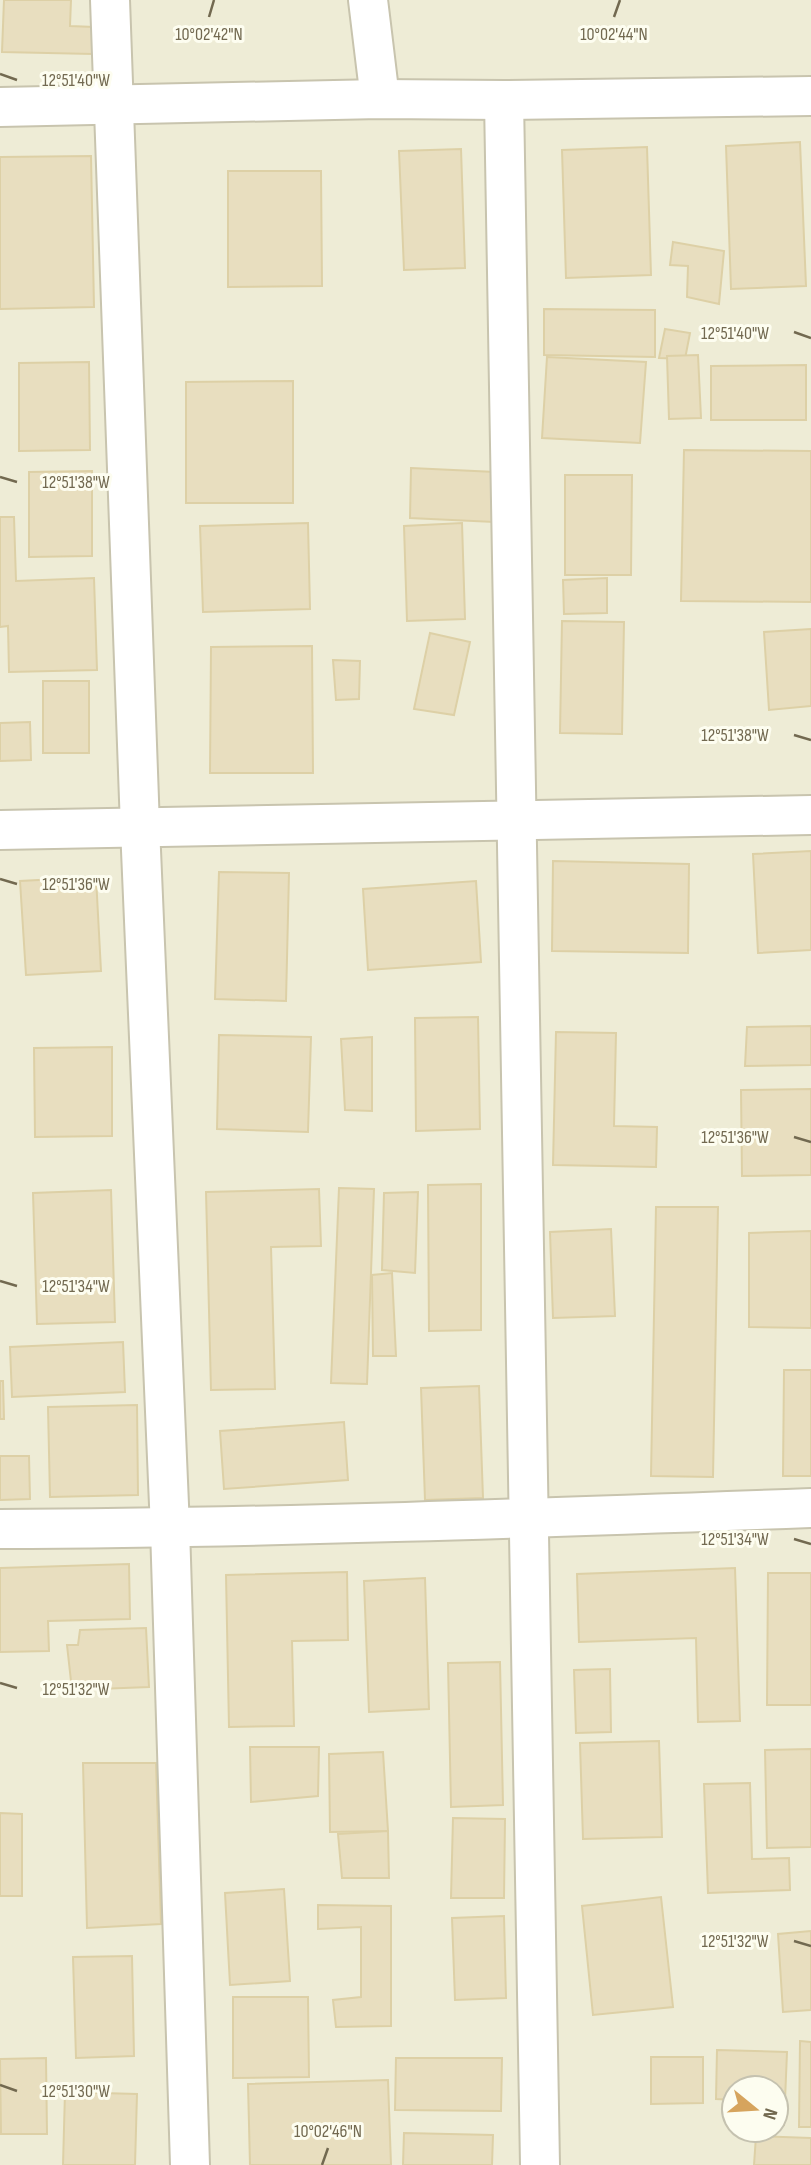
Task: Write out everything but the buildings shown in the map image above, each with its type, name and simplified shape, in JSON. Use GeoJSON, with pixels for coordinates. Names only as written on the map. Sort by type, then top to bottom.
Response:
{"type":"FeatureCollection","features":[{"type":"Feature","properties":{"kind":"street"},"geometry":{"type":"LineString","coordinates":[[110,0],[140,827],[170,1528],[190,2165]]}},
{"type":"Feature","properties":{"kind":"street"},"geometry":{"type":"LineString","coordinates":[[368,0],[380,99]]}},
{"type":"Feature","properties":{"kind":"street"},"geometry":{"type":"LineString","coordinates":[[0,107],[380,99],[811,96]]}},
{"type":"Feature","properties":{"kind":"street"},"geometry":{"type":"LineString","coordinates":[[504,100],[540,2165]]}},
{"type":"Feature","properties":{"kind":"street"},"geometry":{"type":"LineString","coordinates":[[0,830],[811,815]]}},
{"type":"Feature","properties":{"kind":"street"},"geometry":{"type":"LineString","coordinates":[[0,1529],[170,1528],[529,1519],[811,1508]]}},
{"type":"Feature","properties":{"kind":"shaded area"},"geometry":{"type":"Polygon","coordinates":[[[0,0],[811,0],[811,2165],[0,2165],[0,0]]]}}]}
